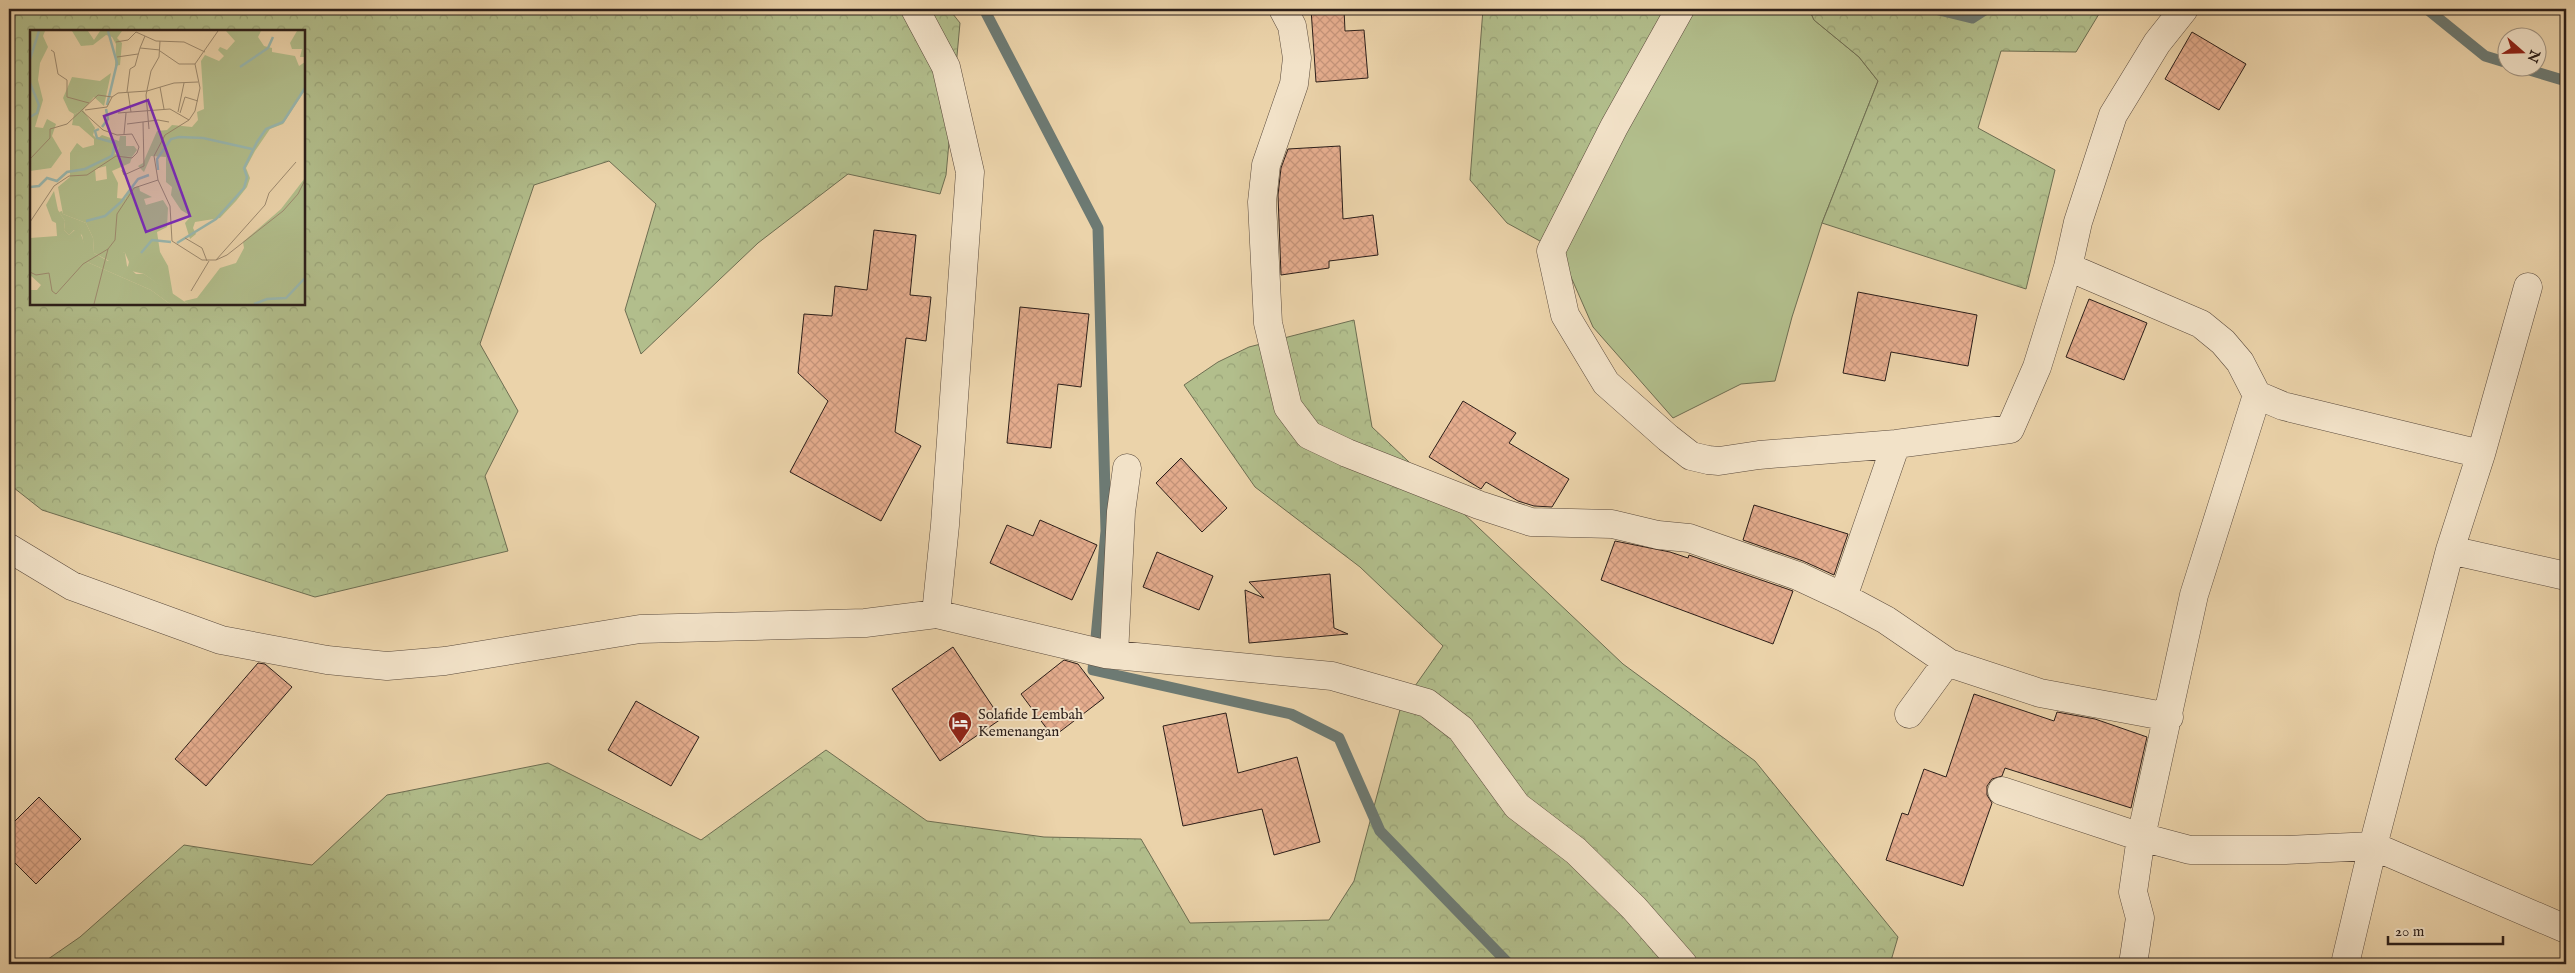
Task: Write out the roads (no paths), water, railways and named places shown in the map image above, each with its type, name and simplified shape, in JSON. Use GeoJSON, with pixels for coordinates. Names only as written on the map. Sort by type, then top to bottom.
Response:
{"type":"FeatureCollection","features":[{"type":"Feature","properties":{"kind":"street"},"geometry":{"type":"LineString","coordinates":[[915,9],[946,67],[970,172],[945,525],[936,614]]}},
{"type":"Feature","properties":{"kind":"street"},"geometry":{"type":"LineString","coordinates":[[1283,9],[1292,26],[1297,58],[1294,84],[1266,165],[1263,193],[1268,323],[1288,407],[1309,435],[1347,453],[1479,505],[1531,522],[1612,524],[1658,535],[1688,538],[1798,576],[1843,597],[1886,620],[1947,662],[2040,693],[2169,717]]}},
{"type":"Feature","properties":{"kind":"street"},"geometry":{"type":"LineString","coordinates":[[1680,9],[1614,127],[1551,250],[1565,315],[1606,382],[1668,438],[1691,456],[1720,461],[1759,455],[1896,444],[2010,429],[2037,367],[2068,268],[2078,222],[2113,115],[2157,43],[2184,9]]}},
{"type":"Feature","properties":{"kind":"street"},"geometry":{"type":"LineString","coordinates":[[2068,268],[2201,324],[2223,342],[2240,362],[2257,395],[2283,406],[2481,454]]}},
{"type":"Feature","properties":{"kind":"street"},"geometry":{"type":"LineString","coordinates":[[2345,964],[2373,846],[2450,550],[2481,454],[2528,287]]}},
{"type":"Feature","properties":{"kind":"street"},"geometry":{"type":"LineString","coordinates":[[2133,964],[2140,918],[2133,892],[2141,837],[2169,717],[2194,595],[2257,395]]}},
{"type":"Feature","properties":{"kind":"street"},"geometry":{"type":"LineString","coordinates":[[1843,597],[1896,444]]}},
{"type":"Feature","properties":{"kind":"street"},"geometry":{"type":"LineString","coordinates":[[1110,655],[1121,512],[1127,468]]}},
{"type":"Feature","properties":{"kind":"street"},"geometry":{"type":"LineString","coordinates":[[9,548],[72,586],[220,640],[327,660],[387,666],[445,661],[640,629],[865,623],[936,614],[1110,655],[1332,676],[1427,703],[1461,729],[1517,806],[1576,851],[1634,908],[1684,964]]}},
{"type":"Feature","properties":{"kind":"street"},"geometry":{"type":"LineString","coordinates":[[2450,550],[2566,576]]}},
{"type":"Feature","properties":{"kind":"street"},"geometry":{"type":"LineString","coordinates":[[1909,714],[1947,662]]}},
{"type":"Feature","properties":{"kind":"street"},"geometry":{"type":"LineString","coordinates":[[2002,790],[2141,837],[2190,850],[2285,850],[2373,846],[2566,929]]}},
{"type":"Feature","properties":{"kind":"waterway"},"geometry":{"type":"LineString","coordinates":[[984,9],[1098,228],[1106,531],[1093,670],[1291,714],[1339,738],[1380,831],[1509,964]]}},
{"type":"Feature","properties":{"kind":"waterway"},"geometry":{"type":"LineString","coordinates":[[1935,9],[1972,18],[1986,9]]}},
{"type":"Feature","properties":{"kind":"waterway"},"geometry":{"type":"LineString","coordinates":[[2427,9],[2485,56],[2498,60]]}},
{"type":"Feature","properties":{"kind":"waterway"},"geometry":{"type":"LineString","coordinates":[[2548,76],[2566,81]]}},
{"type":"Feature","properties":{"kind":"place","name":"Solafide Lembah Kemenangan"},"geometry":{"type":"Point","coordinates":[960,744]}}]}
